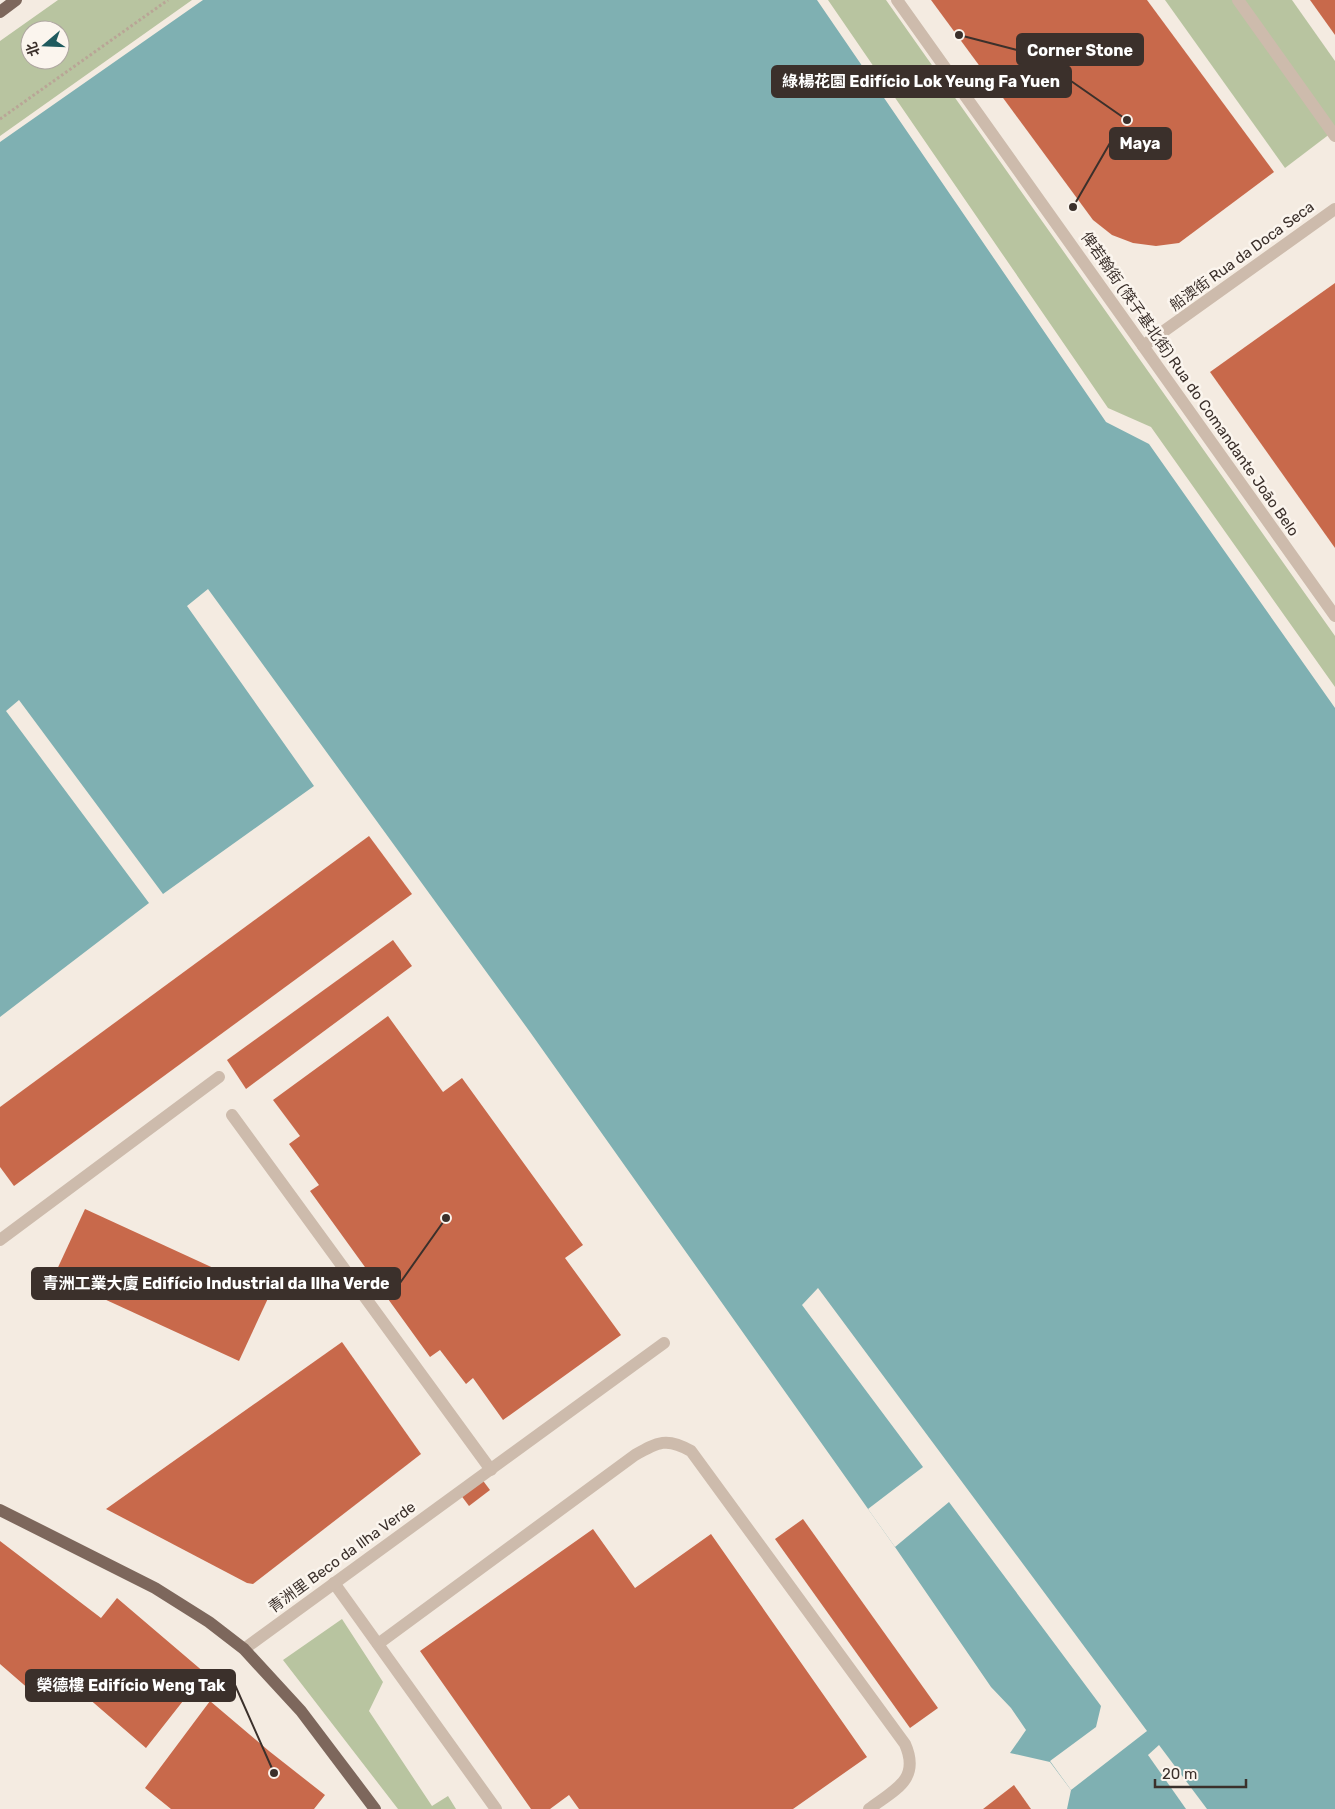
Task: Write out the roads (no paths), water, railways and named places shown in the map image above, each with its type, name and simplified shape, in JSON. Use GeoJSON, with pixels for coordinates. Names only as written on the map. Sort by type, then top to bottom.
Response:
{"type":"FeatureCollection","features":[{"type":"Feature","properties":{"kind":"main road"},"geometry":{"type":"LineString","coordinates":[[0,12],[16,0]]}},
{"type":"Feature","properties":{"kind":"main road"},"geometry":{"type":"LineString","coordinates":[[0,1510],[155,1588],[209,1622],[244,1649],[301,1711],[375,1809]]}},
{"type":"Feature","properties":{"kind":"street","name":"俾若翰街 (筷子基北街) Rua do Comandante João Belo"},"geometry":{"type":"LineString","coordinates":[[897,0],[1335,616]]}},
{"type":"Feature","properties":{"kind":"street"},"geometry":{"type":"LineString","coordinates":[[1238,0],[1335,136]]}},
{"type":"Feature","properties":{"kind":"street","name":"船澳街 Rua da Doca Seca"},"geometry":{"type":"LineString","coordinates":[[1143,346],[1335,209]]}},
{"type":"Feature","properties":{"kind":"street"},"geometry":{"type":"LineString","coordinates":[[0,1240],[219,1077]]}},
{"type":"Feature","properties":{"kind":"street"},"geometry":{"type":"LineString","coordinates":[[232,1115],[491,1470]]}},
{"type":"Feature","properties":{"kind":"street","name":"青洲里 Beco da Ilha Verde"},"geometry":{"type":"LineString","coordinates":[[244,1649],[664,1343]]}},
{"type":"Feature","properties":{"kind":"street"},"geometry":{"type":"LineString","coordinates":[[378,1644],[635,1455],[652,1445],[669,1442],[678,1444],[691,1451],[905,1744],[910,1756],[910,1768],[907,1777],[869,1809]]}},
{"type":"Feature","properties":{"kind":"street"},"geometry":{"type":"LineString","coordinates":[[334,1583],[496,1809]]}},
{"type":"Feature","properties":{"kind":"water"},"geometry":{"type":"Polygon","coordinates":[[[203,0],[817,0],[1106,422],[1149,444],[1335,708],[1335,1809],[1067,1809],[1071,1790],[1050,1762],[1010,1753],[1026,1730],[1011,1708],[991,1687],[895,1547],[530,1032],[208,589],[187,606],[314,786],[163,894],[19,700],[6,711],[149,903],[0,1017],[0,142],[203,0]]]}},
{"type":"Feature","properties":{"kind":"place","name":"Corner Stone"},"geometry":{"type":"Point","coordinates":[959,35]}},
{"type":"Feature","properties":{"kind":"place","name":"綠楊花園 Edifício Lok Yeung Fa Yuen"},"geometry":{"type":"Point","coordinates":[1127,120]}},
{"type":"Feature","properties":{"kind":"place","name":"Maya"},"geometry":{"type":"Point","coordinates":[1073,207]}},
{"type":"Feature","properties":{"kind":"place","name":"青洲工業大廈 Edifício Industrial da Ilha Verde"},"geometry":{"type":"Point","coordinates":[446,1218]}},
{"type":"Feature","properties":{"kind":"place","name":"榮德樓 Edifício Weng Tak"},"geometry":{"type":"Point","coordinates":[274,1773]}}]}
